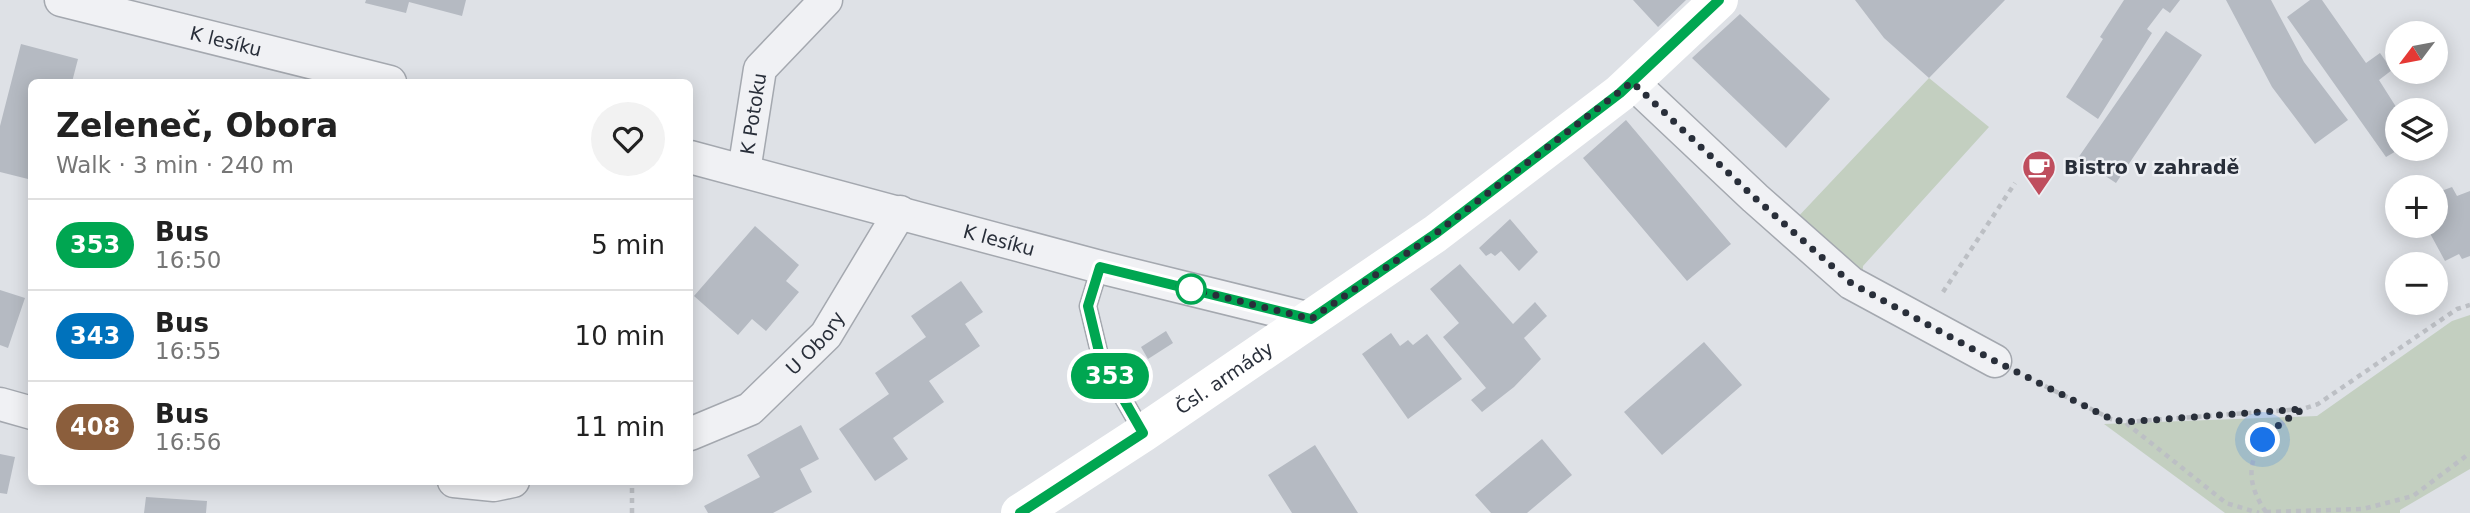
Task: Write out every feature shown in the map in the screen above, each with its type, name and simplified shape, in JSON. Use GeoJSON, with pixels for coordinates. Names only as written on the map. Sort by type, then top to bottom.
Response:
{"type":"FeatureCollection","features":[{"type":"Feature","properties":{"kind":"street","name":"K lesíku"},"geometry":{"type":"LineString","coordinates":[[61,0],[378,79]]}},
{"type":"Feature","properties":{"kind":"street","name":"K Potoku"},"geometry":{"type":"LineString","coordinates":[[744,171],[760,69],[826,0]]}},
{"type":"Feature","properties":{"kind":"street","name":"Čsl. armády"},"geometry":{"type":"LineString","coordinates":[[1020,513],[1143,433],[1435,234],[1632,82],[1719,0]]}},
{"type":"Feature","properties":{"kind":"street"},"geometry":{"type":"LineString","coordinates":[[1632,82],[1755,198],[1851,283],[1995,361]]}},
{"type":"Feature","properties":{"kind":"street","name":"K lesíku"},"geometry":{"type":"LineString","coordinates":[[693,158],[1100,267],[1311,319]]}},
{"type":"Feature","properties":{"kind":"street","name":"U Obory"},"geometry":{"type":"LineString","coordinates":[[693,434],[750,409],[826,335],[900,212]]}},
{"type":"Feature","properties":{"kind":"street"},"geometry":{"type":"LineString","coordinates":[[0,404],[28,413]]}},
{"type":"Feature","properties":{"kind":"lane"},"geometry":{"type":"LineString","coordinates":[[1100,267],[1088,306],[1101,360],[1143,433]]}},
{"type":"Feature","properties":{"kind":"path"},"geometry":{"type":"LineString","coordinates":[[1923,322],[2015,183]]}},
{"type":"Feature","properties":{"kind":"path"},"geometry":{"type":"LineString","coordinates":[[2470,304],[2457,309],[2318,404],[2303,409],[2281,423],[2263,440],[2250,476],[2254,495],[2267,512],[2362,509],[2413,496],[2470,453]]}},
{"type":"Feature","properties":{"kind":"path"},"geometry":{"type":"LineString","coordinates":[[1995,361],[2111,419],[2125,422],[2303,409]]}},
{"type":"Feature","properties":{"kind":"path"},"geometry":{"type":"LineString","coordinates":[[2125,422],[2226,503],[2259,513]]}},
{"type":"Feature","properties":{"kind":"path"},"geometry":{"type":"LineString","coordinates":[[632,485],[632,513]]}},
{"type":"Feature","properties":{"kind":"green space"},"geometry":{"type":"Polygon","coordinates":[[[1929,78],[1989,127],[1863,266],[1862,279],[1795,220],[1929,78]]]}},
{"type":"Feature","properties":{"kind":"green space"},"geometry":{"type":"Polygon","coordinates":[[[2470,315],[2470,469],[2400,510],[2400,513],[2225,513],[2104,424],[2317,416],[2452,321],[2470,315]]]}},
{"type":"Feature","properties":{"kind":"building"},"geometry":{"type":"Polygon","coordinates":[[[366,0],[466,0],[462,16],[409,2],[406,13],[365,3],[366,0]]]}},
{"type":"Feature","properties":{"kind":"building"},"geometry":{"type":"Polygon","coordinates":[[[1633,0],[1686,0],[1658,27],[1633,0]]]}},
{"type":"Feature","properties":{"kind":"building"},"geometry":{"type":"Polygon","coordinates":[[[1855,0],[2005,0],[1929,78],[1884,38],[1855,0]]]}},
{"type":"Feature","properties":{"kind":"building"},"geometry":{"type":"Polygon","coordinates":[[[2124,0],[2180,0],[2170,13],[2163,8],[2147,29],[2152,33],[2098,119],[2066,97],[2124,0]]]}},
{"type":"Feature","properties":{"kind":"building"},"geometry":{"type":"Polygon","coordinates":[[[2226,0],[2271,0],[2304,62],[2348,120],[2315,144],[2272,87],[2226,0]]]}},
{"type":"Feature","properties":{"kind":"building"},"geometry":{"type":"Polygon","coordinates":[[[2310,0],[2322,0],[2366,63],[2380,53],[2385,60],[2385,75],[2379,80],[2390,98],[2385,98],[2385,156],[2287,17],[2310,0]]]}},
{"type":"Feature","properties":{"kind":"building"},"geometry":{"type":"Polygon","coordinates":[[[1740,14],[1830,99],[1786,148],[1692,58],[1740,14]]]}},
{"type":"Feature","properties":{"kind":"building"},"geometry":{"type":"Polygon","coordinates":[[[2166,31],[2202,55],[2116,183],[2078,158],[2166,31]]]}},
{"type":"Feature","properties":{"kind":"building"},"geometry":{"type":"Polygon","coordinates":[[[21,44],[78,59],[73,79],[28,79],[28,179],[0,172],[0,126],[21,44]]]}},
{"type":"Feature","properties":{"kind":"building"},"geometry":{"type":"Polygon","coordinates":[[[1626,120],[1731,244],[1687,281],[1583,158],[1626,120]]]}},
{"type":"Feature","properties":{"kind":"building"},"geometry":{"type":"Polygon","coordinates":[[[2452,187],[2457,196],[2470,191],[2470,256],[2462,259],[2459,254],[2448,260],[2448,252],[2440,252],[2433,238],[2448,238],[2448,188],[2452,187]]]}},
{"type":"Feature","properties":{"kind":"building"},"geometry":{"type":"Polygon","coordinates":[[[1510,219],[1538,252],[1519,271],[1501,251],[1495,256],[1491,253],[1486,256],[1479,248],[1510,219]]]}},
{"type":"Feature","properties":{"kind":"building"},"geometry":{"type":"Polygon","coordinates":[[[755,226],[799,265],[786,281],[799,292],[766,331],[752,319],[738,335],[694,296],[755,226]]]}},
{"type":"Feature","properties":{"kind":"building"},"geometry":{"type":"Polygon","coordinates":[[[1460,264],[1513,324],[1535,302],[1547,316],[1524,338],[1541,359],[1514,387],[1482,412],[1471,400],[1486,388],[1443,337],[1459,323],[1430,289],[1460,264]]]}},
{"type":"Feature","properties":{"kind":"building"},"geometry":{"type":"Polygon","coordinates":[[[961,281],[983,312],[965,324],[980,346],[929,381],[944,402],[893,438],[908,459],[875,481],[839,429],[889,394],[875,373],[926,337],[911,316],[961,281]]]}},
{"type":"Feature","properties":{"kind":"building"},"geometry":{"type":"Polygon","coordinates":[[[0,290],[25,298],[8,348],[0,345],[0,290]]]}},
{"type":"Feature","properties":{"kind":"building"},"geometry":{"type":"Polygon","coordinates":[[[1166,331],[1173,343],[1148,359],[1141,347],[1166,331]]]}},
{"type":"Feature","properties":{"kind":"building"},"geometry":{"type":"Polygon","coordinates":[[[1391,333],[1400,346],[1408,340],[1413,345],[1427,334],[1462,379],[1408,419],[1362,354],[1391,333]]]}},
{"type":"Feature","properties":{"kind":"building"},"geometry":{"type":"Polygon","coordinates":[[[1704,342],[1742,385],[1662,455],[1624,412],[1704,342]]]}},
{"type":"Feature","properties":{"kind":"building"},"geometry":{"type":"Polygon","coordinates":[[[801,425],[819,459],[800,469],[812,492],[773,513],[708,513],[704,506],[760,477],[747,455],[801,425]]]}},
{"type":"Feature","properties":{"kind":"building"},"geometry":{"type":"Polygon","coordinates":[[[1542,439],[1572,475],[1527,513],[1491,513],[1475,495],[1542,439]]]}},
{"type":"Feature","properties":{"kind":"building"},"geometry":{"type":"Polygon","coordinates":[[[1315,445],[1358,513],[1292,513],[1268,475],[1315,445]]]}},
{"type":"Feature","properties":{"kind":"building"},"geometry":{"type":"Polygon","coordinates":[[[0,454],[15,457],[7,494],[0,493],[0,454]]]}},
{"type":"Feature","properties":{"kind":"building"},"geometry":{"type":"Polygon","coordinates":[[[146,497],[207,501],[206,513],[144,513],[146,497]]]}},
{"type":"Feature","properties":{"kind":"bus line","name":"353"},"geometry":{"type":"LineString","coordinates":[[1020,513],[1143,433],[1101,360],[1088,306],[1100,267],[1311,319],[1435,234],[1620,93],[1719,0]]}},
{"type":"Feature","properties":{"kind":"place","name":"Bistro v zahradě"},"geometry":{"type":"Point","coordinates":[2039,197]}},
{"type":"Feature","properties":{"kind":"route"},"geometry":{"type":"LineString","coordinates":[[1191,289],[1179,286],[1311,319],[1435,234],[1632,82],[1755,198],[1851,283],[1995,361],[2111,419],[2125,422],[2303,409],[2281,423],[2263,440]]}}]}
